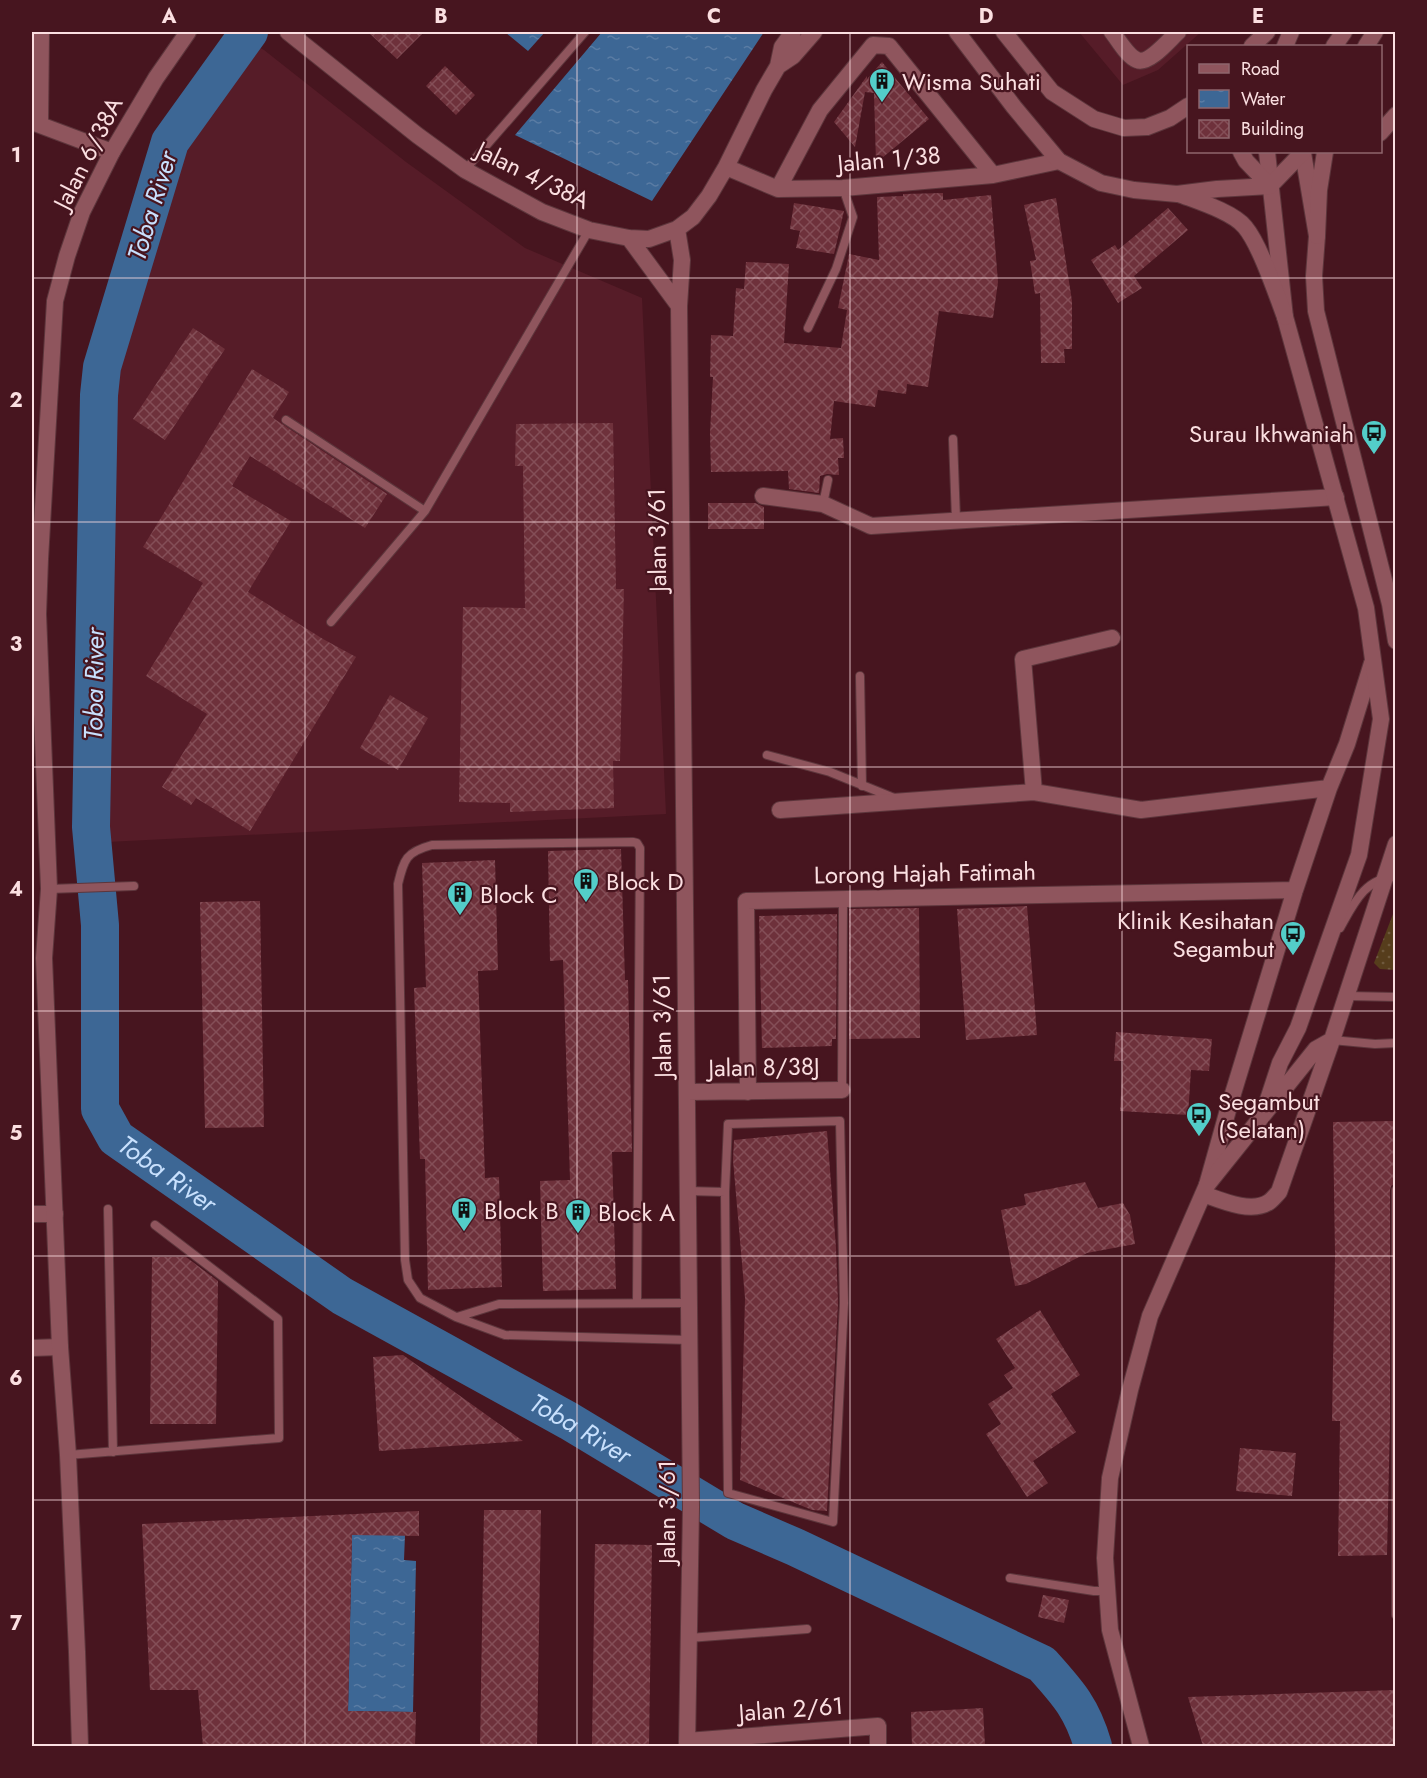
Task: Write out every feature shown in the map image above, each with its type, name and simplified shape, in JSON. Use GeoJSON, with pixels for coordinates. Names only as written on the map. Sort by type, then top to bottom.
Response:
{"type":"FeatureCollection","features":[{"type":"Feature","properties":{"kind":"street"},"geometry":{"type":"LineString","coordinates":[[41,32],[36,123],[112,152]]}},
{"type":"Feature","properties":{"kind":"street","name":"Jalan 6/38A"},"geometry":{"type":"LineString","coordinates":[[80,1746],[44,958],[49,889],[35,559],[55,301],[67,256],[82,212],[112,152],[156,78],[188,32]]}},
{"type":"Feature","properties":{"kind":"street","name":"Jalan 4/38A"},"geometry":{"type":"LineString","coordinates":[[288,32],[417,135],[465,170],[542,212],[589,230],[629,238],[649,239],[677,229],[698,210],[726,167],[778,66],[782,47],[794,32]]}},
{"type":"Feature","properties":{"kind":"street","name":"Jalan 4/38A"},"geometry":{"type":"LineString","coordinates":[[778,66],[793,56],[814,32]]}},
{"type":"Feature","properties":{"kind":"street"},"geometry":{"type":"LineString","coordinates":[[957,32],[1014,107],[1059,161],[1101,183],[1134,190],[1177,194],[1270,186],[1302,153]]}},
{"type":"Feature","properties":{"kind":"street"},"geometry":{"type":"LineString","coordinates":[[1004,32],[1052,92],[1094,119],[1124,128],[1148,127],[1170,118],[1187,107]]}},
{"type":"Feature","properties":{"kind":"street"},"geometry":{"type":"LineString","coordinates":[[1112,32],[1135,60],[1142,61],[1151,57],[1178,32]]}},
{"type":"Feature","properties":{"kind":"street"},"geometry":{"type":"LineString","coordinates":[[1253,45],[1267,32]]}},
{"type":"Feature","properties":{"kind":"street"},"geometry":{"type":"LineString","coordinates":[[1335,45],[1344,32]]}},
{"type":"Feature","properties":{"kind":"street"},"geometry":{"type":"LineString","coordinates":[[1367,45],[1375,32]]}},
{"type":"Feature","properties":{"kind":"street"},"geometry":{"type":"LineString","coordinates":[[778,189],[820,110],[873,45],[889,46],[993,175]]}},
{"type":"Feature","properties":{"kind":"street"},"geometry":{"type":"LineString","coordinates":[[1382,131],[1395,115]]}},
{"type":"Feature","properties":{"kind":"street"},"geometry":{"type":"LineString","coordinates":[[1241,153],[1270,186]]}},
{"type":"Feature","properties":{"kind":"street"},"geometry":{"type":"LineString","coordinates":[[1267,153],[1286,317]]}},
{"type":"Feature","properties":{"kind":"street"},"geometry":{"type":"LineString","coordinates":[[1303,153],[1317,236]]}},
{"type":"Feature","properties":{"kind":"street"},"geometry":{"type":"LineString","coordinates":[[1325,153],[1319,190],[1314,276],[1316,311],[1390,604],[1395,641]]}},
{"type":"Feature","properties":{"kind":"street","name":"Jalan 1/38"},"geometry":{"type":"LineString","coordinates":[[726,167],[778,189],[843,188],[993,175],[1059,161]]}},
{"type":"Feature","properties":{"kind":"street"},"geometry":{"type":"LineString","coordinates":[[1177,194],[1221,211],[1245,226],[1286,317],[1366,608],[1381,719],[1359,855],[1298,1028],[1280,1063],[1263,1115]]}},
{"type":"Feature","properties":{"kind":"street","name":"Jalan 3/61"},"geometry":{"type":"LineString","coordinates":[[677,229],[682,260],[679,306],[691,1502],[687,1744]]}},
{"type":"Feature","properties":{"kind":"street"},"geometry":{"type":"LineString","coordinates":[[629,238],[679,306]]}},
{"type":"Feature","properties":{"kind":"street"},"geometry":{"type":"LineString","coordinates":[[763,496],[823,504],[871,526],[1336,497]]}},
{"type":"Feature","properties":{"kind":"street"},"geometry":{"type":"LineString","coordinates":[[1034,792],[1023,659],[1112,638]]}},
{"type":"Feature","properties":{"kind":"street"},"geometry":{"type":"LineString","coordinates":[[1141,1746],[1110,1630],[1105,1558],[1110,1478],[1150,1316],[1205,1190],[1295,890],[1329,788],[1347,744],[1372,663]]}},
{"type":"Feature","properties":{"kind":"street"},"geometry":{"type":"LineString","coordinates":[[780,810],[1034,792],[1141,810],[1329,788]]}},
{"type":"Feature","properties":{"kind":"street"},"geometry":{"type":"LineString","coordinates":[[1205,1190],[1228,1202],[1255,1207],[1268,1203],[1279,1192],[1390,877],[1395,844]]}},
{"type":"Feature","properties":{"kind":"street","name":"Lorong Hajah Fatimah"},"geometry":{"type":"LineString","coordinates":[[748,1092],[746,901],[1295,890]]}},
{"type":"Feature","properties":{"kind":"street"},"geometry":{"type":"LineString","coordinates":[[1205,1190],[1316,1049],[1332,1040]]}},
{"type":"Feature","properties":{"kind":"street","name":"Jalan 8/38J"},"geometry":{"type":"LineString","coordinates":[[687,1092],[842,1090]]}},
{"type":"Feature","properties":{"kind":"street"},"geometry":{"type":"LineString","coordinates":[[32,1214],[55,1214]]}},
{"type":"Feature","properties":{"kind":"street"},"geometry":{"type":"LineString","coordinates":[[32,1348],[60,1347]]}},
{"type":"Feature","properties":{"kind":"street","name":"Jalan 2/61"},"geometry":{"type":"LineString","coordinates":[[687,1744],[878,1726],[878,1746]]}},
{"type":"Feature","properties":{"kind":"lane"},"geometry":{"type":"LineString","coordinates":[[465,170],[585,32]]}},
{"type":"Feature","properties":{"kind":"lane"},"geometry":{"type":"LineString","coordinates":[[808,328],[836,268],[853,217],[843,188]]}},
{"type":"Feature","properties":{"kind":"lane"},"geometry":{"type":"LineString","coordinates":[[331,622],[425,511],[589,230]]}},
{"type":"Feature","properties":{"kind":"lane"},"geometry":{"type":"LineString","coordinates":[[286,420],[425,511]]}},
{"type":"Feature","properties":{"kind":"lane"},"geometry":{"type":"LineString","coordinates":[[953,439],[956,519]]}},
{"type":"Feature","properties":{"kind":"lane"},"geometry":{"type":"LineString","coordinates":[[823,504],[828,480]]}},
{"type":"Feature","properties":{"kind":"lane"},"geometry":{"type":"LineString","coordinates":[[860,676],[862,786]]}},
{"type":"Feature","properties":{"kind":"lane"},"geometry":{"type":"LineString","coordinates":[[766,755],[830,772],[902,802]]}},
{"type":"Feature","properties":{"kind":"lane"},"geometry":{"type":"LineString","coordinates":[[637,1303],[640,848],[637,843],[633,842],[432,845],[415,849],[404,861],[398,884],[405,1260],[408,1280],[420,1298],[456,1317],[506,1335],[689,1340]]}},
{"type":"Feature","properties":{"kind":"lane"},"geometry":{"type":"LineString","coordinates":[[1319,966],[1361,892],[1390,877]]}},
{"type":"Feature","properties":{"kind":"lane"},"geometry":{"type":"LineString","coordinates":[[49,889],[134,886]]}},
{"type":"Feature","properties":{"kind":"lane"},"geometry":{"type":"LineString","coordinates":[[842,1090],[843,899]]}},
{"type":"Feature","properties":{"kind":"lane"},"geometry":{"type":"LineString","coordinates":[[1347,996],[1395,997]]}},
{"type":"Feature","properties":{"kind":"lane"},"geometry":{"type":"LineString","coordinates":[[1332,1040],[1375,1044],[1395,1043]]}},
{"type":"Feature","properties":{"kind":"lane"},"geometry":{"type":"LineString","coordinates":[[840,1121],[844,1303],[833,1522],[728,1493],[725,1192],[728,1124],[840,1121]]}},
{"type":"Feature","properties":{"kind":"lane"},"geometry":{"type":"LineString","coordinates":[[1395,1190],[1395,1615]]}},
{"type":"Feature","properties":{"kind":"lane"},"geometry":{"type":"LineString","coordinates":[[688,1191],[725,1192]]}},
{"type":"Feature","properties":{"kind":"lane"},"geometry":{"type":"LineString","coordinates":[[108,1209],[113,1452]]}},
{"type":"Feature","properties":{"kind":"lane"},"geometry":{"type":"LineString","coordinates":[[68,1455],[279,1438],[278,1319],[155,1225]]}},
{"type":"Feature","properties":{"kind":"lane"},"geometry":{"type":"LineString","coordinates":[[456,1317],[499,1304],[689,1303]]}},
{"type":"Feature","properties":{"kind":"lane"},"geometry":{"type":"LineString","coordinates":[[1010,1578],[1094,1591],[1108,1591]]}},
{"type":"Feature","properties":{"kind":"lane"},"geometry":{"type":"LineString","coordinates":[[689,1638],[807,1629]]}},
{"type":"Feature","properties":{"kind":"shaded area"},"geometry":{"type":"Polygon","coordinates":[[[1079,32],[1201,32],[1158,70],[1123,85],[1079,32]]]}},
{"type":"Feature","properties":{"kind":"shaded area"},"geometry":{"type":"Polygon","coordinates":[[[244,40],[264,50],[406,162],[525,248],[642,298],[666,814],[107,842],[108,369],[172,143],[244,40]]]}},
{"type":"Feature","properties":{"kind":"shaded area"},"geometry":{"type":"Polygon","coordinates":[[[1395,909],[1395,970],[1380,969],[1374,963],[1395,909]]]}},
{"type":"Feature","properties":{"kind":"water"},"geometry":{"type":"Polygon","coordinates":[[[505,32],[545,32],[528,51],[505,32]]]}},
{"type":"Feature","properties":{"kind":"water"},"geometry":{"type":"Polygon","coordinates":[[[602,32],[764,32],[652,201],[515,135],[602,32]]]}},
{"type":"Feature","properties":{"kind":"water"},"geometry":{"type":"Polygon","coordinates":[[[352,1535],[405,1535],[404,1560],[416,1561],[413,1712],[348,1711],[352,1535]]]}},
{"type":"Feature","properties":{"kind":"building"},"geometry":{"type":"Polygon","coordinates":[[[368,32],[424,32],[397,59],[368,32]]]}},
{"type":"Feature","properties":{"kind":"building","name":"Wisma Suhati"},"geometry":{"type":"Polygon","coordinates":[[[882,62],[929,119],[876,163],[874,93],[865,92],[855,147],[834,122],[867,76],[867,79],[882,62]]]}},
{"type":"Feature","properties":{"kind":"building"},"geometry":{"type":"Polygon","coordinates":[[[445,66],[475,95],[456,115],[426,86],[445,66]]]}},
{"type":"Feature","properties":{"kind":"building"},"geometry":{"type":"Polygon","coordinates":[[[943,193],[943,200],[991,195],[998,282],[993,318],[939,311],[928,387],[907,384],[906,394],[878,390],[875,407],[834,401],[830,439],[843,438],[844,458],[838,458],[839,475],[820,476],[819,493],[789,489],[788,471],[711,472],[710,433],[713,377],[710,377],[711,335],[733,336],[736,288],[744,289],[746,262],[789,264],[784,343],[841,348],[847,310],[838,308],[849,254],[879,260],[877,197],[943,193]]]}},
{"type":"Feature","properties":{"kind":"building"},"geometry":{"type":"Polygon","coordinates":[[[1056,198],[1072,301],[1072,349],[1064,349],[1065,363],[1041,363],[1040,293],[1035,294],[1030,261],[1036,260],[1024,205],[1056,198]]]}},
{"type":"Feature","properties":{"kind":"building"},"geometry":{"type":"Polygon","coordinates":[[[794,203],[844,211],[834,254],[796,248],[800,231],[790,229],[794,203]]]}},
{"type":"Feature","properties":{"kind":"building"},"geometry":{"type":"Polygon","coordinates":[[[1168,208],[1188,230],[1134,276],[1142,288],[1118,303],[1091,260],[1115,245],[1118,250],[1168,208]]]}},
{"type":"Feature","properties":{"kind":"building"},"geometry":{"type":"Polygon","coordinates":[[[193,328],[225,349],[165,440],[133,419],[193,328]]]}},
{"type":"Feature","properties":{"kind":"building"},"geometry":{"type":"Polygon","coordinates":[[[252,369],[289,392],[273,418],[387,494],[365,528],[250,456],[232,486],[291,521],[248,592],[356,657],[250,831],[196,798],[191,805],[162,787],[207,714],[146,676],[203,583],[143,547],[252,369]]]}},
{"type":"Feature","properties":{"kind":"building"},"geometry":{"type":"Polygon","coordinates":[[[613,423],[616,589],[624,589],[620,761],[613,761],[614,808],[510,812],[510,803],[459,802],[463,607],[525,608],[523,466],[515,466],[516,424],[613,423]]]}},
{"type":"Feature","properties":{"kind":"building"},"geometry":{"type":"Polygon","coordinates":[[[708,503],[755,503],[764,507],[764,529],[708,529],[708,503]]]}},
{"type":"Feature","properties":{"kind":"building"},"geometry":{"type":"Polygon","coordinates":[[[390,695],[428,718],[398,770],[360,748],[390,695]]]}},
{"type":"Feature","properties":{"kind":"building"},"geometry":{"type":"Polygon","coordinates":[[[621,849],[625,980],[628,980],[632,1152],[612,1152],[616,1289],[543,1291],[540,1181],[570,1180],[563,960],[550,961],[548,851],[621,849]]]}},
{"type":"Feature","properties":{"kind":"building"},"geometry":{"type":"Polygon","coordinates":[[[495,860],[498,970],[478,971],[485,1178],[499,1177],[502,1287],[428,1290],[425,1159],[420,1159],[414,988],[426,987],[422,863],[495,860]]]}},
{"type":"Feature","properties":{"kind":"building"},"geometry":{"type":"Polygon","coordinates":[[[260,901],[264,1127],[205,1128],[200,902],[260,901]]]}},
{"type":"Feature","properties":{"kind":"building"},"geometry":{"type":"Polygon","coordinates":[[[1027,906],[1037,1035],[966,1040],[957,909],[1027,906]]]}},
{"type":"Feature","properties":{"kind":"building"},"geometry":{"type":"Polygon","coordinates":[[[919,908],[920,1038],[849,1039],[849,909],[919,908]]]}},
{"type":"Feature","properties":{"kind":"building"},"geometry":{"type":"Polygon","coordinates":[[[837,914],[836,1039],[832,1039],[832,1046],[762,1048],[759,916],[837,914]]]}},
{"type":"Feature","properties":{"kind":"building"},"geometry":{"type":"Polygon","coordinates":[[[1116,1032],[1212,1039],[1209,1071],[1191,1070],[1188,1115],[1120,1111],[1123,1061],[1114,1061],[1116,1032]]]}},
{"type":"Feature","properties":{"kind":"building"},"geometry":{"type":"Polygon","coordinates":[[[1395,1121],[1395,1184],[1390,1190],[1390,1420],[1387,1555],[1338,1556],[1340,1421],[1332,1421],[1335,1255],[1333,1122],[1395,1121]]]}},
{"type":"Feature","properties":{"kind":"building"},"geometry":{"type":"Polygon","coordinates":[[[827,1131],[838,1303],[827,1511],[812,1510],[740,1480],[745,1298],[733,1160],[734,1140],[827,1131]]]}},
{"type":"Feature","properties":{"kind":"building"},"geometry":{"type":"Polygon","coordinates":[[[1085,1182],[1098,1208],[1123,1203],[1130,1215],[1135,1244],[1087,1253],[1026,1284],[1015,1286],[1001,1210],[1026,1205],[1024,1194],[1085,1182]]]}},
{"type":"Feature","properties":{"kind":"building"},"geometry":{"type":"Polygon","coordinates":[[[152,1257],[186,1257],[218,1281],[216,1424],[150,1424],[152,1257]]]}},
{"type":"Feature","properties":{"kind":"building"},"geometry":{"type":"Polygon","coordinates":[[[1040,1310],[1080,1375],[1051,1394],[1076,1432],[1033,1461],[1048,1483],[1027,1497],[986,1434],[1001,1424],[988,1404],[1013,1388],[1004,1375],[1015,1368],[996,1339],[1040,1310]]]}},
{"type":"Feature","properties":{"kind":"building"},"geometry":{"type":"Polygon","coordinates":[[[403,1355],[523,1441],[379,1451],[373,1357],[403,1355]]]}},
{"type":"Feature","properties":{"kind":"building"},"geometry":{"type":"Polygon","coordinates":[[[1240,1448],[1296,1453],[1292,1496],[1236,1491],[1240,1448]]]}},
{"type":"Feature","properties":{"kind":"building"},"geometry":{"type":"Polygon","coordinates":[[[484,1510],[541,1510],[537,1746],[480,1746],[484,1510]]]}},
{"type":"Feature","properties":{"kind":"building"},"geometry":{"type":"Polygon","coordinates":[[[419,1511],[419,1536],[352,1535],[348,1711],[416,1712],[415,1746],[203,1746],[198,1690],[150,1690],[142,1524],[419,1511]]]}},
{"type":"Feature","properties":{"kind":"building"},"geometry":{"type":"Polygon","coordinates":[[[595,1544],[652,1545],[649,1746],[592,1746],[595,1544]]]}},
{"type":"Feature","properties":{"kind":"building"},"geometry":{"type":"Polygon","coordinates":[[[1043,1595],[1069,1600],[1064,1623],[1038,1617],[1043,1595]]]}},
{"type":"Feature","properties":{"kind":"building"},"geometry":{"type":"Polygon","coordinates":[[[1395,1690],[1395,1746],[1203,1746],[1188,1697],[1395,1690]]]}},
{"type":"Feature","properties":{"kind":"building"},"geometry":{"type":"Polygon","coordinates":[[[983,1708],[985,1746],[912,1746],[911,1712],[983,1708]]]}},
{"type":"Feature","properties":{"kind":"waterway","name":"Toba River"},"geometry":{"type":"LineString","coordinates":[[249,32],[170,142],[102,367],[99,395],[91,827],[100,925],[100,1109],[116,1138],[342,1296],[569,1421],[735,1521],[1042,1664],[1079,1711],[1093,1746]]}},
{"type":"Feature","properties":{"kind":"place","name":"Wisma Suhati"},"geometry":{"type":"Point","coordinates":[882,104]}},
{"type":"Feature","properties":{"kind":"place","name":"Surau Ikhwaniah"},"geometry":{"type":"Point","coordinates":[1374,456]}},
{"type":"Feature","properties":{"kind":"place","name":"Block D"},"geometry":{"type":"Point","coordinates":[586,904]}},
{"type":"Feature","properties":{"kind":"place","name":"Block C"},"geometry":{"type":"Point","coordinates":[460,917]}},
{"type":"Feature","properties":{"kind":"place","name":"Klinik Kesihatan Segambut"},"geometry":{"type":"Point","coordinates":[1293,957]}},
{"type":"Feature","properties":{"kind":"place","name":"Segambut (Selatan)"},"geometry":{"type":"Point","coordinates":[1199,1138]}},
{"type":"Feature","properties":{"kind":"place","name":"Block B"},"geometry":{"type":"Point","coordinates":[464,1233]}},
{"type":"Feature","properties":{"kind":"place","name":"Block A"},"geometry":{"type":"Point","coordinates":[578,1235]}}]}
